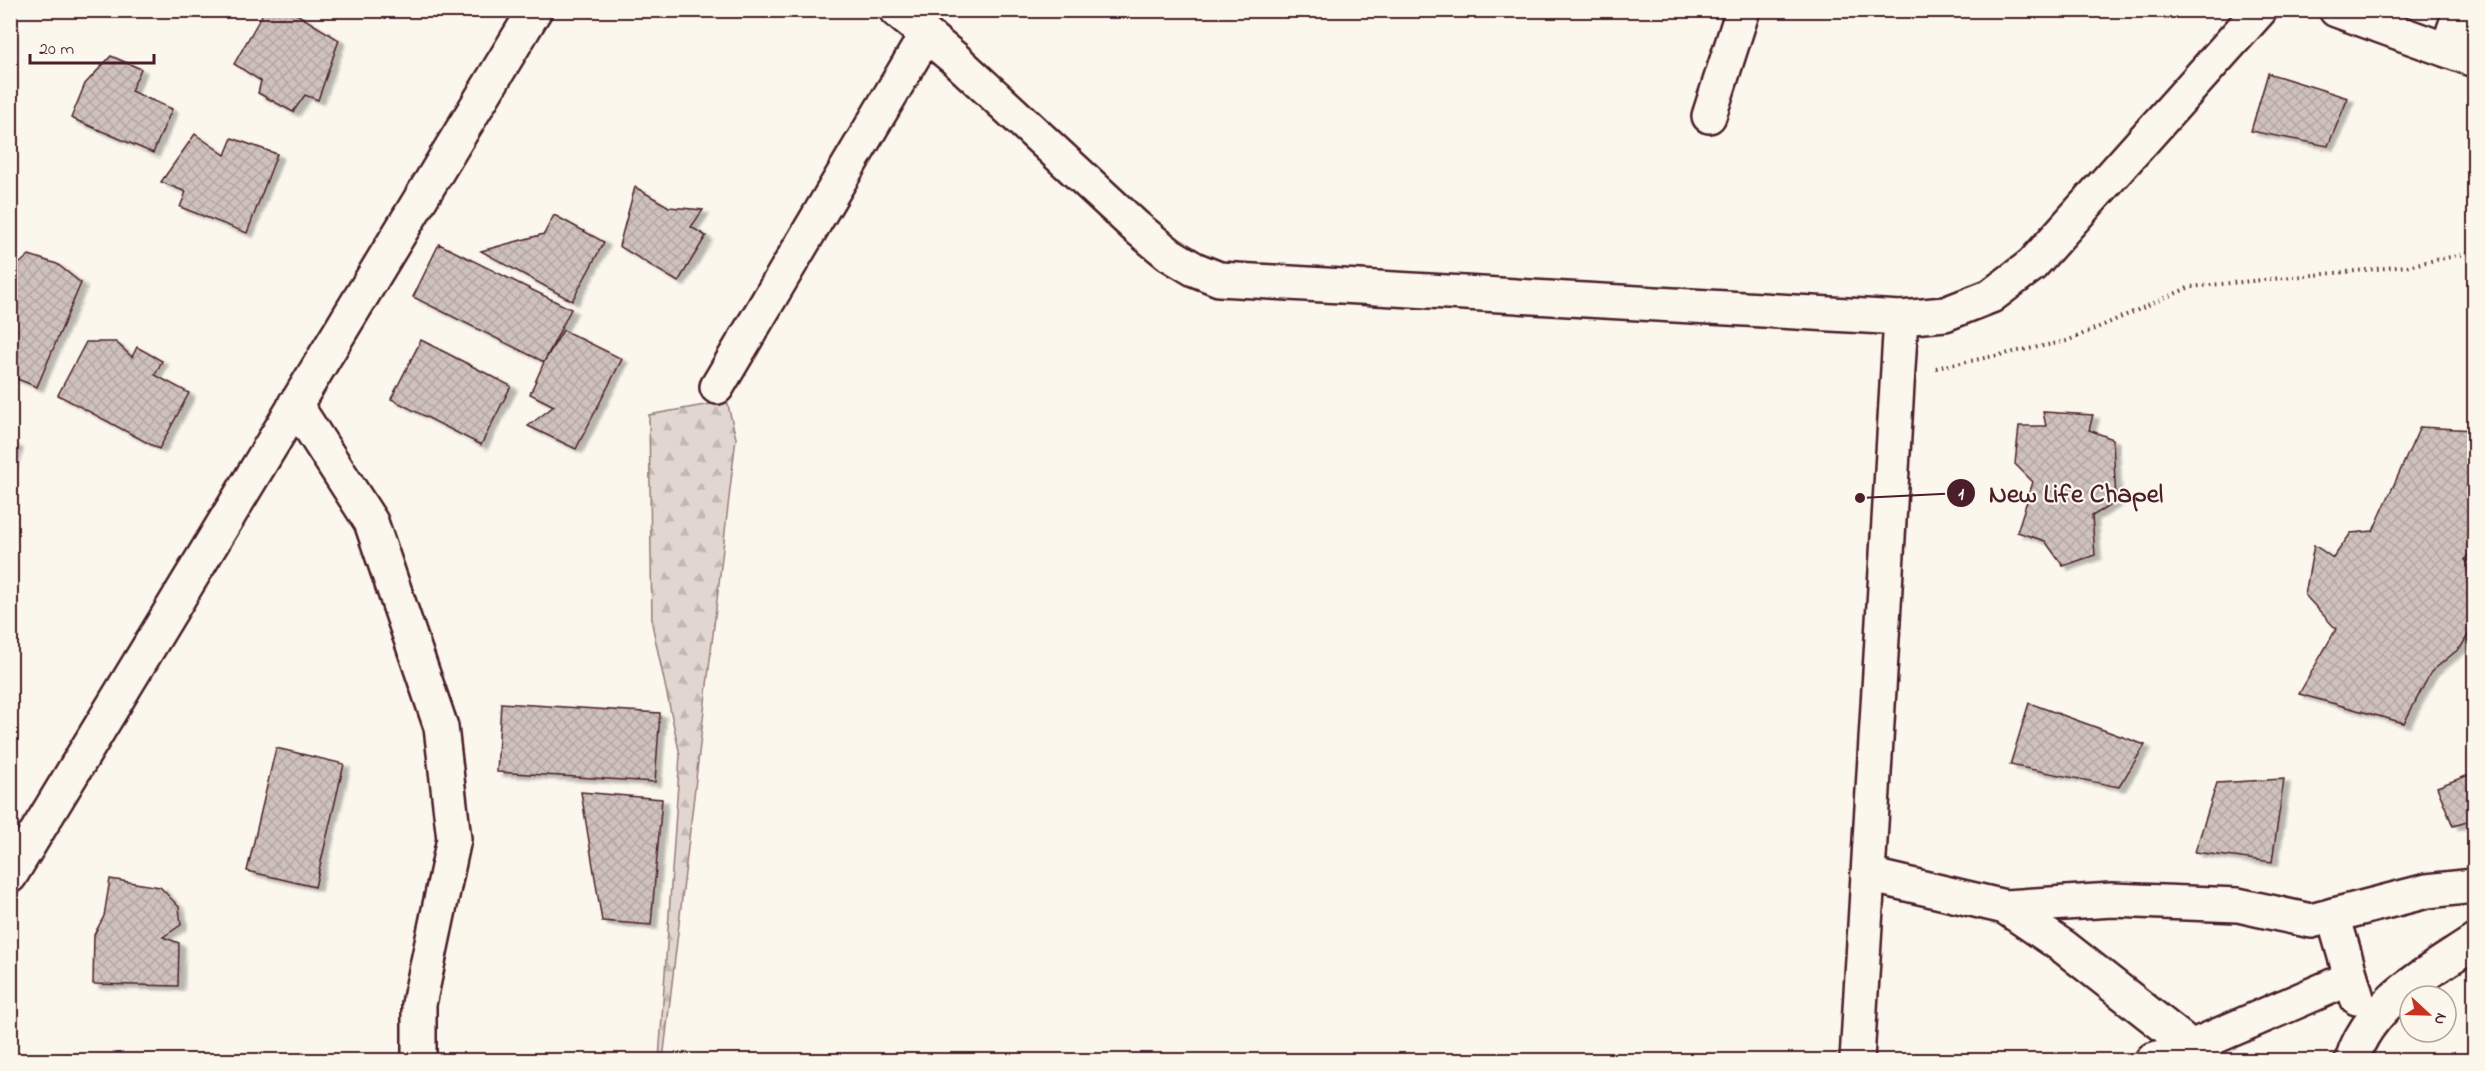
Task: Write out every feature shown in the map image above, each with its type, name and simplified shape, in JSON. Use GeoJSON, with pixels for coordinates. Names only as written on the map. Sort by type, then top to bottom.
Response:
{"type":"FeatureCollection","features":[{"type":"Feature","properties":{"kind":"street"},"geometry":{"type":"LineString","coordinates":[[10,876],[535,10]]}},
{"type":"Feature","properties":{"kind":"street"},"geometry":{"type":"LineString","coordinates":[[896,10],[1169,254],[1194,269],[1219,279],[1901,318],[1945,314],[1982,300],[2032,265],[2260,10]]}},
{"type":"Feature","properties":{"kind":"street"},"geometry":{"type":"LineString","coordinates":[[1709,116],[1743,10]]}},
{"type":"Feature","properties":{"kind":"street"},"geometry":{"type":"LineString","coordinates":[[2336,10],[2461,55],[2461,10]]}},
{"type":"Feature","properties":{"kind":"street"},"geometry":{"type":"LineString","coordinates":[[717,387],[926,35]]}},
{"type":"Feature","properties":{"kind":"street"},"geometry":{"type":"LineString","coordinates":[[1857,1060],[1901,318]]}},
{"type":"Feature","properties":{"kind":"street"},"geometry":{"type":"LineString","coordinates":[[295,404],[371,522],[441,727],[454,839],[419,1004],[419,1060]]}},
{"type":"Feature","properties":{"kind":"street"},"geometry":{"type":"LineString","coordinates":[[1868,875],[2005,907],[2112,900],[2238,905],[2311,921],[2427,891],[2475,886]]}},
{"type":"Feature","properties":{"kind":"street"},"geometry":{"type":"LineString","coordinates":[[2005,907],[2064,947],[2200,1054]]}},
{"type":"Feature","properties":{"kind":"street"},"geometry":{"type":"LineString","coordinates":[[2333,915],[2365,1029]]}},
{"type":"Feature","properties":{"kind":"street"},"geometry":{"type":"LineString","coordinates":[[2352,1060],[2365,1029],[2383,1010],[2423,976],[2475,942]]}},
{"type":"Feature","properties":{"kind":"street"},"geometry":{"type":"LineString","coordinates":[[2152,1060],[2200,1054],[2351,978]]}},
{"type":"Feature","properties":{"kind":"path"},"geometry":{"type":"LineString","coordinates":[[1897,376],[2067,341],[2190,287],[2407,266],[2475,252]]}},
{"type":"Feature","properties":{"kind":"green space"},"geometry":{"type":"Polygon","coordinates":[[[727,401],[736,438],[663,1060],[659,1060],[680,755],[652,624],[649,415],[727,401]]]}},
{"type":"Feature","properties":{"kind":"building"},"geometry":{"type":"Polygon","coordinates":[[[265,10],[290,10],[339,40],[318,100],[305,95],[293,112],[258,93],[261,81],[234,64],[265,10]]]}},
{"type":"Feature","properties":{"kind":"building"},"geometry":{"type":"Polygon","coordinates":[[[111,56],[141,69],[131,91],[172,109],[153,153],[71,118],[85,84],[111,56]]]}},
{"type":"Feature","properties":{"kind":"building"},"geometry":{"type":"Polygon","coordinates":[[[2268,73],[2348,98],[2328,146],[2251,131],[2268,73]]]}},
{"type":"Feature","properties":{"kind":"building"},"geometry":{"type":"Polygon","coordinates":[[[195,134],[225,155],[232,138],[277,154],[247,233],[180,207],[186,192],[161,182],[195,134]]]}},
{"type":"Feature","properties":{"kind":"building"},"geometry":{"type":"Polygon","coordinates":[[[635,187],[669,207],[703,210],[691,227],[706,236],[678,282],[619,246],[635,187]]]}},
{"type":"Feature","properties":{"kind":"building"},"geometry":{"type":"Polygon","coordinates":[[[554,215],[604,242],[572,301],[481,251],[544,234],[554,215]]]}},
{"type":"Feature","properties":{"kind":"building"},"geometry":{"type":"Polygon","coordinates":[[[439,244],[571,309],[544,362],[413,297],[439,244]]]}},
{"type":"Feature","properties":{"kind":"building"},"geometry":{"type":"Polygon","coordinates":[[[29,255],[57,264],[81,283],[37,387],[10,376],[10,272],[29,255]]]}},
{"type":"Feature","properties":{"kind":"building"},"geometry":{"type":"Polygon","coordinates":[[[563,330],[622,359],[576,449],[528,426],[554,406],[530,394],[544,362],[563,330]]]}},
{"type":"Feature","properties":{"kind":"building"},"geometry":{"type":"Polygon","coordinates":[[[421,340],[511,386],[481,445],[391,399],[421,340]]]}},
{"type":"Feature","properties":{"kind":"building"},"geometry":{"type":"Polygon","coordinates":[[[86,342],[116,342],[132,357],[137,347],[162,361],[155,375],[189,393],[159,449],[58,395],[86,342]]]}},
{"type":"Feature","properties":{"kind":"building"},"geometry":{"type":"Polygon","coordinates":[[[2043,412],[2093,415],[2089,430],[2113,439],[2116,502],[2092,516],[2095,555],[2063,566],[2045,541],[2017,532],[2033,482],[2015,464],[2019,426],[2046,426],[2043,412]]]}},
{"type":"Feature","properties":{"kind":"building"},"geometry":{"type":"Polygon","coordinates":[[[2420,427],[2474,430],[2474,545],[2465,560],[2474,569],[2474,625],[2461,647],[2431,672],[2404,723],[2299,694],[2336,629],[2305,595],[2314,545],[2333,558],[2351,533],[2373,531],[2420,427]]]}},
{"type":"Feature","properties":{"kind":"building"},"geometry":{"type":"Polygon","coordinates":[[[10,441],[17,445],[10,466],[10,441]]]}},
{"type":"Feature","properties":{"kind":"building"},"geometry":{"type":"Polygon","coordinates":[[[501,703],[660,713],[655,782],[497,772],[501,703]]]}},
{"type":"Feature","properties":{"kind":"building"},"geometry":{"type":"Polygon","coordinates":[[[2029,703],[2145,745],[2119,787],[2010,765],[2029,703]]]}},
{"type":"Feature","properties":{"kind":"building"},"geometry":{"type":"Polygon","coordinates":[[[276,748],[344,764],[315,887],[247,871],[276,748]]]}},
{"type":"Feature","properties":{"kind":"building"},"geometry":{"type":"Polygon","coordinates":[[[2474,773],[2474,820],[2453,826],[2437,787],[2474,773]]]}},
{"type":"Feature","properties":{"kind":"building"},"geometry":{"type":"Polygon","coordinates":[[[2284,779],[2272,862],[2195,852],[2217,783],[2284,779]]]}},
{"type":"Feature","properties":{"kind":"building"},"geometry":{"type":"Polygon","coordinates":[[[581,792],[662,799],[651,925],[602,921],[581,792]]]}},
{"type":"Feature","properties":{"kind":"building"},"geometry":{"type":"Polygon","coordinates":[[[110,879],[160,887],[179,907],[181,925],[163,937],[179,943],[178,986],[93,984],[94,935],[104,916],[110,879]]]}},
{"type":"Feature","properties":{"kind":"place","name":"New Life Chapel"},"geometry":{"type":"Point","coordinates":[1860,498]}}]}
